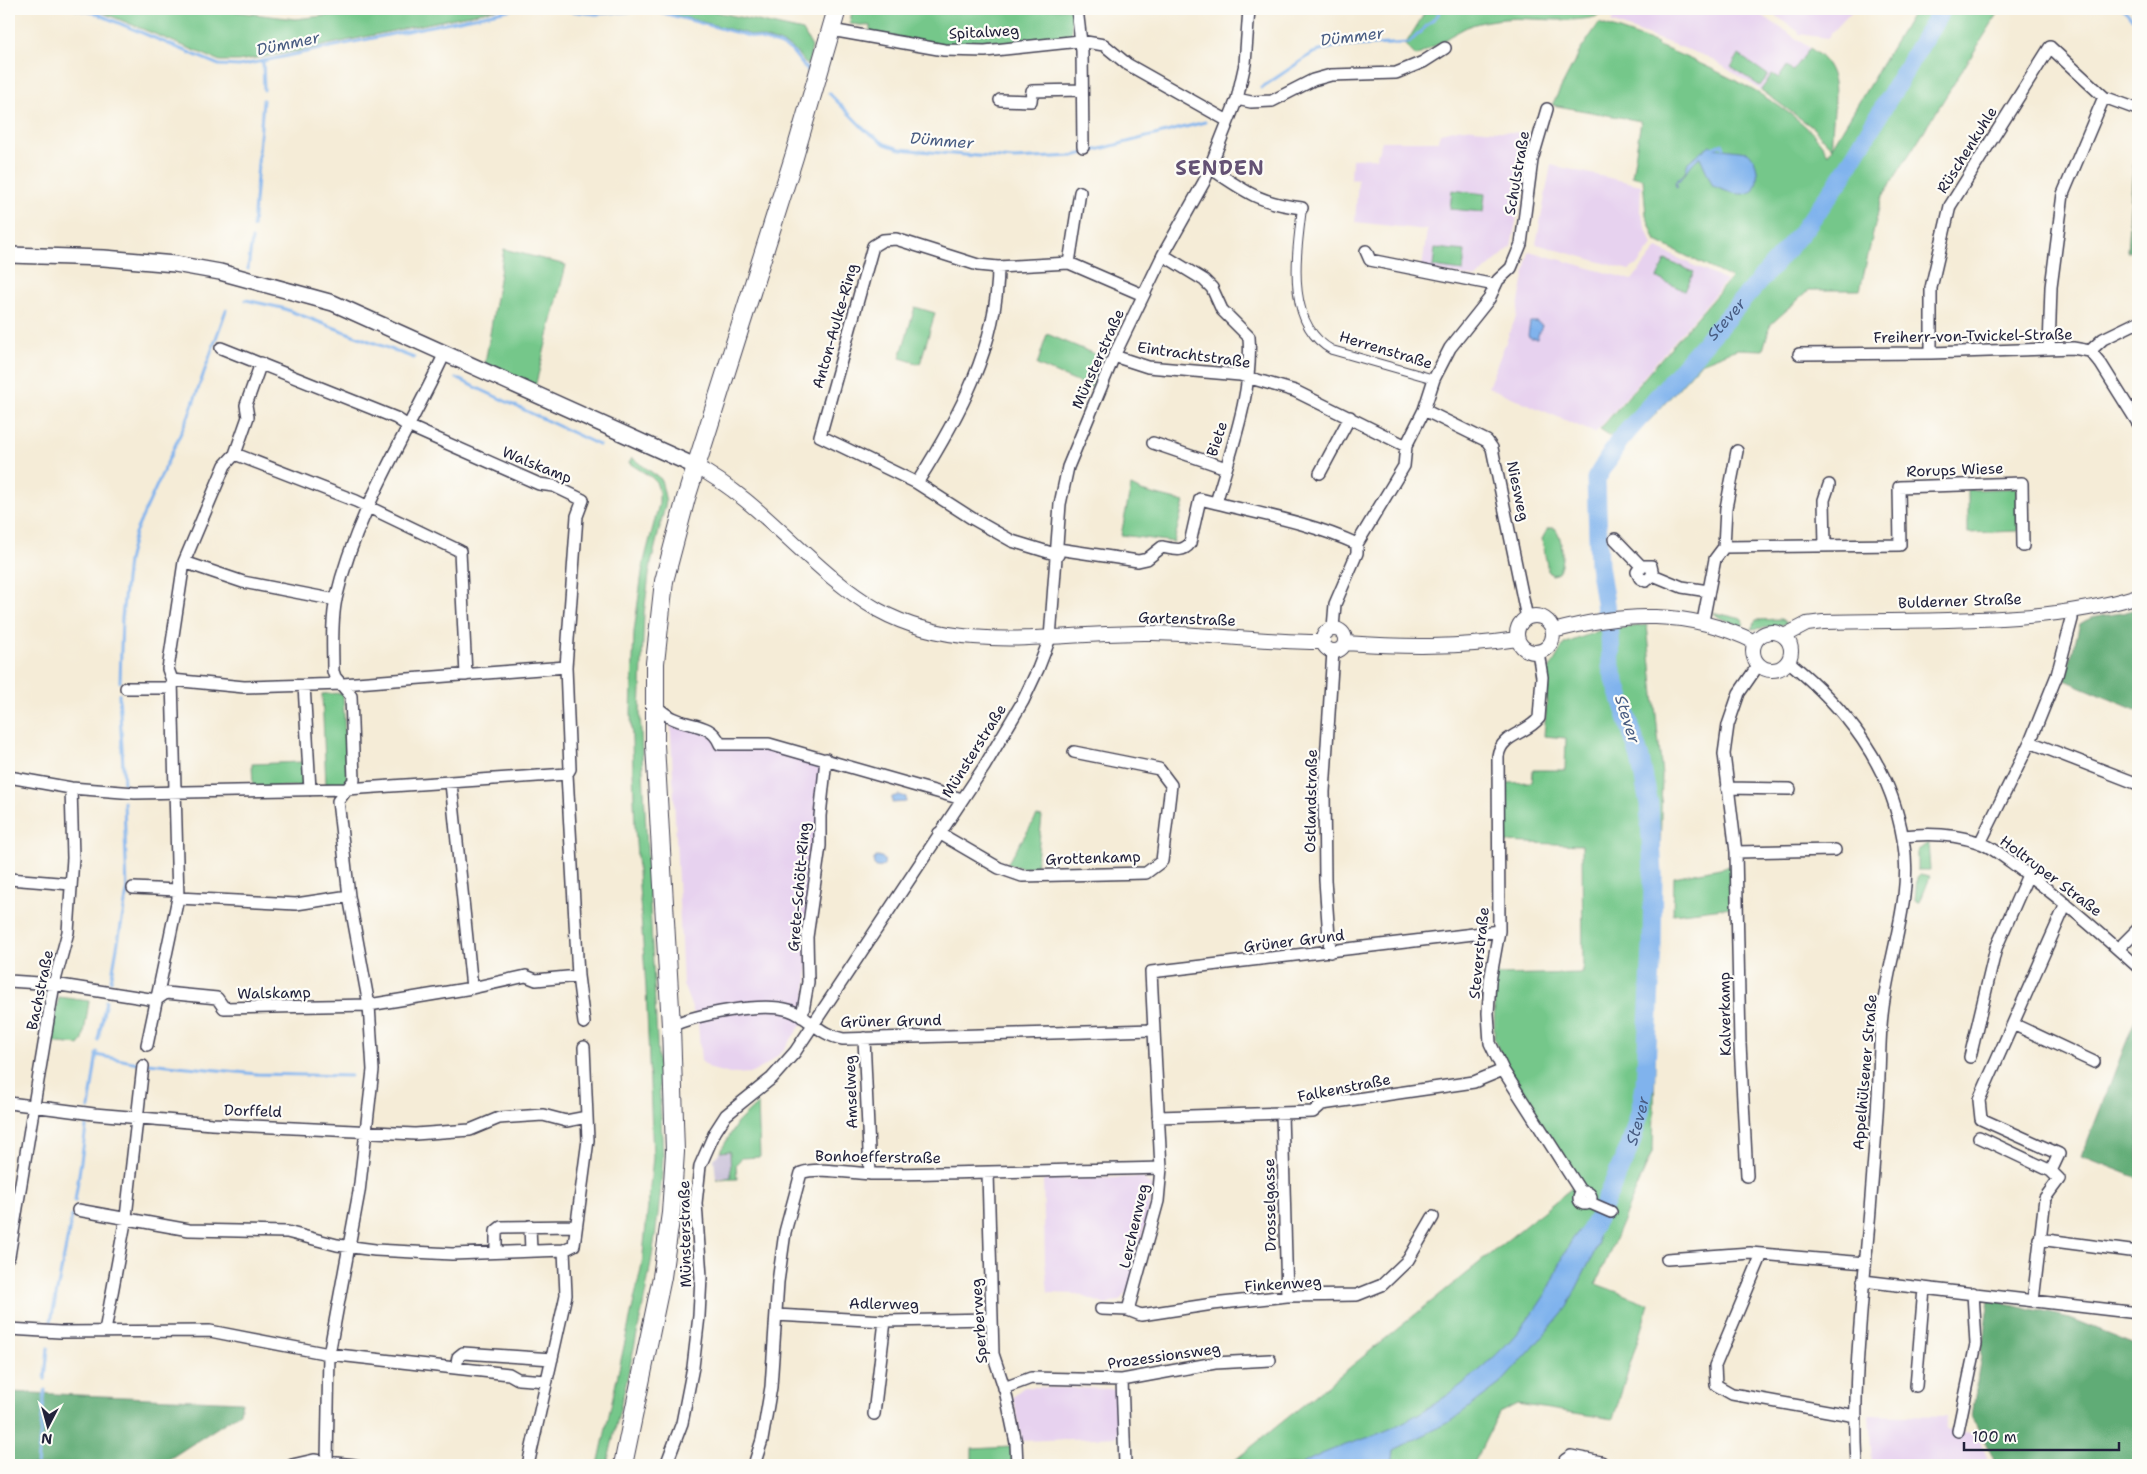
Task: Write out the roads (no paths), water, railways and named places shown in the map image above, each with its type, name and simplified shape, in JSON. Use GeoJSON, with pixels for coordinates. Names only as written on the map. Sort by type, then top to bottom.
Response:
{"type":"FeatureCollection","features":[{"type":"Feature","properties":{"kind":"main road"},"geometry":{"type":"LineString","coordinates":[[623,1465],[662,1277],[671,1212],[675,1152],[671,1026],[656,776],[655,706],[658,623],[664,581],[675,534],[695,466],[794,157],[837,9]]}},
{"type":"Feature","properties":{"kind":"main road"},"geometry":{"type":"LineString","coordinates":[[9,255],[104,258],[176,264],[220,272],[333,303],[695,466]]}},
{"type":"Feature","properties":{"kind":"street"},"geometry":{"type":"LineString","coordinates":[[1077,9],[1080,41],[1083,147]]}},
{"type":"Feature","properties":{"kind":"street","name":"Münsterstraße"},"geometry":{"type":"LineString","coordinates":[[666,1465],[682,1423],[693,1367],[700,1316],[701,1277],[696,1203],[700,1166],[715,1132],[726,1115],[772,1078],[795,1052],[984,767],[1019,708],[1050,638],[1058,552],[1060,504],[1068,469],[1114,356],[1210,168],[1237,99],[1245,64],[1248,9]]}},
{"type":"Feature","properties":{"kind":"street","name":"Spitalweg"},"geometry":{"type":"LineString","coordinates":[[831,30],[944,50],[985,51],[1080,41],[1104,45],[1132,67],[1228,121]]}},
{"type":"Feature","properties":{"kind":"street","name":"Rüschenkuhle"},"geometry":{"type":"LineString","coordinates":[[1931,353],[1931,288],[1950,206],[2050,47],[2104,97],[2134,108]]}},
{"type":"Feature","properties":{"kind":"street"},"geometry":{"type":"LineString","coordinates":[[1237,99],[1251,102],[1272,101],[1313,80],[1331,75],[1380,75],[1396,73],[1424,62],[1445,48]]}},
{"type":"Feature","properties":{"kind":"street"},"geometry":{"type":"LineString","coordinates":[[1000,100],[1031,101],[1032,91],[1082,90]]}},
{"type":"Feature","properties":{"kind":"street"},"geometry":{"type":"LineString","coordinates":[[2049,349],[2051,286],[2064,194],[2104,97]]}},
{"type":"Feature","properties":{"kind":"street","name":"Schulstraße"},"geometry":{"type":"LineString","coordinates":[[1496,282],[1511,268],[1521,244],[1532,160],[1547,109]]}},
{"type":"Feature","properties":{"kind":"street"},"geometry":{"type":"LineString","coordinates":[[1210,168],[1255,198],[1302,208]]}},
{"type":"Feature","properties":{"kind":"street"},"geometry":{"type":"LineString","coordinates":[[1069,263],[1080,192]]}},
{"type":"Feature","properties":{"kind":"street","name":"Herrenstraße"},"geometry":{"type":"LineString","coordinates":[[1302,208],[1297,253],[1300,300],[1307,325],[1321,344],[1332,350],[1434,379],[1424,410],[1406,446],[1404,466],[1357,544],[1357,553],[1335,604],[1333,628]]}},
{"type":"Feature","properties":{"kind":"street","name":"Anton-Aulke-Ring"},"geometry":{"type":"LineString","coordinates":[[1143,296],[1069,263],[998,267],[978,265],[896,239],[883,240],[873,246],[820,436],[917,483],[973,519],[1012,541],[1058,552],[1138,561],[1147,559],[1162,547],[1186,549],[1190,544],[1200,499],[1216,503]]}},
{"type":"Feature","properties":{"kind":"street"},"geometry":{"type":"LineString","coordinates":[[1366,251],[1370,260],[1496,282],[1489,298],[1450,348],[1434,379]]}},
{"type":"Feature","properties":{"kind":"street","name":"Biete"},"geometry":{"type":"LineString","coordinates":[[1152,443],[1226,468],[1248,377],[1250,357],[1249,337],[1222,310],[1212,288],[1204,280],[1164,255]]}},
{"type":"Feature","properties":{"kind":"street"},"geometry":{"type":"LineString","coordinates":[[917,483],[958,414],[982,357],[998,291],[998,267]]}},
{"type":"Feature","properties":{"kind":"street"},"geometry":{"type":"LineString","coordinates":[[2090,351],[2103,339],[2138,322]]}},
{"type":"Feature","properties":{"kind":"street","name":"Walskamp"},"geometry":{"type":"LineString","coordinates":[[221,348],[396,418],[408,426],[539,484],[554,486],[583,500],[577,516],[566,667],[570,770],[566,774],[578,976],[584,1024]]}},
{"type":"Feature","properties":{"kind":"street","name":"Freiherr-von-Twickel-Straße"},"geometry":{"type":"LineString","coordinates":[[1799,354],[1931,353],[2073,348],[2090,351],[2101,364],[2138,423]]}},
{"type":"Feature","properties":{"kind":"street"},"geometry":{"type":"LineString","coordinates":[[327,1462],[329,1354],[336,1304],[350,1247],[359,1192],[373,1070],[369,1005],[349,896],[338,800],[354,780],[351,696],[333,671],[336,600],[368,508],[444,354]]}},
{"type":"Feature","properties":{"kind":"street","name":"Eintrachtstraße"},"geometry":{"type":"LineString","coordinates":[[1114,356],[1148,367],[1248,377],[1295,391],[1406,446]]}},
{"type":"Feature","properties":{"kind":"street"},"geometry":{"type":"LineString","coordinates":[[147,1045],[178,894],[172,684],[168,669],[184,562],[224,465],[235,454],[248,417],[246,405],[261,363]]}},
{"type":"Feature","properties":{"kind":"street","name":"Niesweg"},"geometry":{"type":"LineString","coordinates":[[1424,410],[1487,441],[1492,448],[1496,457],[1527,618]]}},
{"type":"Feature","properties":{"kind":"street"},"geometry":{"type":"LineString","coordinates":[[1320,473],[1350,417]]}},
{"type":"Feature","properties":{"kind":"street"},"geometry":{"type":"LineString","coordinates":[[1703,621],[1715,560],[1724,547],[1726,508],[1737,451]]}},
{"type":"Feature","properties":{"kind":"street"},"geometry":{"type":"LineString","coordinates":[[235,454],[368,508],[460,551],[466,675]]}},
{"type":"Feature","properties":{"kind":"street","name":"Gartenstraße"},"geometry":{"type":"LineString","coordinates":[[695,466],[731,487],[827,574],[852,594],[886,614],[928,631],[956,636],[1050,638],[1153,633],[1322,642]]}},
{"type":"Feature","properties":{"kind":"street"},"geometry":{"type":"LineString","coordinates":[[1226,468],[1216,503],[1303,523],[1326,530],[1357,544]]}},
{"type":"Feature","properties":{"kind":"street","name":"Rorups Wiese"},"geometry":{"type":"LineString","coordinates":[[1724,547],[1900,545],[1899,487],[2022,483],[2023,546]]}},
{"type":"Feature","properties":{"kind":"street"},"geometry":{"type":"LineString","coordinates":[[1825,546],[1824,500],[1829,485]]}},
{"type":"Feature","properties":{"kind":"street"},"geometry":{"type":"LineString","coordinates":[[1615,539],[1641,566],[1651,566],[1653,575],[1682,587],[1708,591]]}},
{"type":"Feature","properties":{"kind":"street"},"geometry":{"type":"LineString","coordinates":[[184,562],[243,582],[336,600]]}},
{"type":"Feature","properties":{"kind":"street","name":"Bulderner Straße"},"geometry":{"type":"LineString","coordinates":[[1784,636],[1790,631],[1807,624],[1823,622],[1978,618],[2072,610],[2138,596]]}},
{"type":"Feature","properties":{"kind":"street"},"geometry":{"type":"LineString","coordinates":[[1980,843],[2030,742],[2057,675],[2072,619],[2072,610]]}},
{"type":"Feature","properties":{"kind":"street"},"geometry":{"type":"LineString","coordinates":[[1553,631],[1591,622],[1658,616],[1703,621],[1755,642]]}},
{"type":"Feature","properties":{"kind":"street"},"geometry":{"type":"LineString","coordinates":[[1542,617],[1553,631],[1550,645],[1538,652],[1525,650],[1517,639],[1518,626],[1527,618],[1542,617]]}},
{"type":"Feature","properties":{"kind":"street"},"geometry":{"type":"LineString","coordinates":[[1339,647],[1341,631],[1333,628],[1326,631],[1322,642],[1326,648],[1409,648],[1472,645],[1517,639]]}},
{"type":"Feature","properties":{"kind":"street"},"geometry":{"type":"LineString","coordinates":[[1768,632],[1784,636],[1791,650],[1788,661],[1779,668],[1774,669],[1759,664],[1754,655],[1755,642],[1759,637],[1768,632]]}},
{"type":"Feature","properties":{"kind":"street","name":"Ostlandstraße"},"geometry":{"type":"LineString","coordinates":[[1330,952],[1325,880],[1324,792],[1339,647]]}},
{"type":"Feature","properties":{"kind":"street","name":"Steverstraße"},"geometry":{"type":"LineString","coordinates":[[1538,652],[1542,677],[1539,718],[1527,730],[1504,740],[1499,748],[1499,931],[1490,981],[1488,1013],[1490,1043],[1503,1070],[1581,1192],[1590,1194],[1590,1203],[1611,1212]]}},
{"type":"Feature","properties":{"kind":"street","name":"Appelhülsener Straße"},"geometry":{"type":"LineString","coordinates":[[1788,661],[1822,690],[1858,732],[1889,786],[1906,854],[1905,889],[1882,1014],[1878,1096],[1857,1342],[1857,1465]]}},
{"type":"Feature","properties":{"kind":"street","name":"Kalverkamp"},"geometry":{"type":"LineString","coordinates":[[1747,1176],[1740,1044],[1736,852],[1724,754],[1728,725],[1739,693],[1759,664]]}},
{"type":"Feature","properties":{"kind":"street"},"geometry":{"type":"LineString","coordinates":[[126,688],[172,684],[244,687],[343,684],[566,667]]}},
{"type":"Feature","properties":{"kind":"street"},"geometry":{"type":"LineString","coordinates":[[304,684],[310,790]]}},
{"type":"Feature","properties":{"kind":"street"},"geometry":{"type":"LineString","coordinates":[[655,706],[673,718],[707,728],[716,734],[720,744],[769,744],[962,799]]}},
{"type":"Feature","properties":{"kind":"street"},"geometry":{"type":"LineString","coordinates":[[2030,742],[2138,784]]}},
{"type":"Feature","properties":{"kind":"street","name":"Grottenkamp"},"geometry":{"type":"LineString","coordinates":[[939,833],[1000,868],[1022,876],[1146,873],[1162,861],[1171,785],[1159,769],[1074,752]]}},
{"type":"Feature","properties":{"kind":"street","name":"Grete-Schött-Ring"},"geometry":{"type":"LineString","coordinates":[[802,1017],[808,982],[806,937],[820,846],[820,816],[826,759]]}},
{"type":"Feature","properties":{"kind":"street"},"geometry":{"type":"LineString","coordinates":[[9,777],[71,788],[176,793],[347,789],[566,774]]}},
{"type":"Feature","properties":{"kind":"street"},"geometry":{"type":"LineString","coordinates":[[451,783],[472,988]]}},
{"type":"Feature","properties":{"kind":"street","name":"Bachstraße"},"geometry":{"type":"LineString","coordinates":[[9,1256],[14,1202],[35,1106],[54,984],[68,932],[72,884],[71,788]]}},
{"type":"Feature","properties":{"kind":"street"},"geometry":{"type":"LineString","coordinates":[[1727,788],[1790,789]]}},
{"type":"Feature","properties":{"kind":"street","name":"Holtruper Straße"},"geometry":{"type":"LineString","coordinates":[[1903,836],[1942,834],[1980,843],[1999,853],[2066,904],[2138,967]]}},
{"type":"Feature","properties":{"kind":"street"},"geometry":{"type":"LineString","coordinates":[[1736,852],[1835,850]]}},
{"type":"Feature","properties":{"kind":"street"},"geometry":{"type":"LineString","coordinates":[[1970,1057],[1996,948],[2028,874]]}},
{"type":"Feature","properties":{"kind":"street"},"geometry":{"type":"LineString","coordinates":[[9,879],[72,884]]}},
{"type":"Feature","properties":{"kind":"street"},"geometry":{"type":"LineString","coordinates":[[133,888],[178,894],[296,904],[349,896]]}},
{"type":"Feature","properties":{"kind":"street"},"geometry":{"type":"LineString","coordinates":[[2051,1171],[2059,1154],[1981,1119],[1979,1100],[2066,904]]}},
{"type":"Feature","properties":{"kind":"street"},"geometry":{"type":"LineString","coordinates":[[2118,949],[2138,929]]}},
{"type":"Feature","properties":{"kind":"street","name":"Grüner Grund"},"geometry":{"type":"LineString","coordinates":[[1158,1118],[1151,972],[1499,931]]}},
{"type":"Feature","properties":{"kind":"street","name":"Walskamp"},"geometry":{"type":"LineString","coordinates":[[9,981],[54,984],[156,1000],[166,993],[217,998],[224,1008],[247,1009],[369,1005],[472,988],[526,976],[536,980],[578,976]]}},
{"type":"Feature","properties":{"kind":"street"},"geometry":{"type":"LineString","coordinates":[[671,1026],[690,1017],[771,1008],[789,1010],[802,1017],[812,1026]]}},
{"type":"Feature","properties":{"kind":"street"},"geometry":{"type":"LineString","coordinates":[[2012,1024],[2094,1062]]}},
{"type":"Feature","properties":{"kind":"street","name":"Grüner Grund"},"geometry":{"type":"LineString","coordinates":[[812,1026],[833,1037],[864,1038],[1153,1030]]}},
{"type":"Feature","properties":{"kind":"street","name":"Amselweg"},"geometry":{"type":"LineString","coordinates":[[864,1038],[870,1174]]}},
{"type":"Feature","properties":{"kind":"street"},"geometry":{"type":"LineString","coordinates":[[78,1210],[126,1217],[189,1230],[287,1232],[350,1247],[375,1250],[452,1254],[564,1250],[574,1245],[588,1140],[584,1047]]}},
{"type":"Feature","properties":{"kind":"street"},"geometry":{"type":"LineString","coordinates":[[105,1331],[126,1217],[143,1066]]}},
{"type":"Feature","properties":{"kind":"street","name":"Falkenstraße"},"geometry":{"type":"LineString","coordinates":[[1158,1118],[1313,1112],[1322,1104],[1474,1082],[1503,1070]]}},
{"type":"Feature","properties":{"kind":"street","name":"Dorffeld"},"geometry":{"type":"LineString","coordinates":[[9,1103],[94,1114],[212,1124],[366,1130],[415,1134],[470,1130],[499,1118],[543,1115],[566,1121],[587,1118]]}},
{"type":"Feature","properties":{"kind":"street","name":"Drosselgasse"},"geometry":{"type":"LineString","coordinates":[[1282,1113],[1287,1296]]}},
{"type":"Feature","properties":{"kind":"street","name":"Lerchenweg"},"geometry":{"type":"LineString","coordinates":[[1128,1310],[1158,1201],[1161,1168],[1158,1118]]}},
{"type":"Feature","properties":{"kind":"street"},"geometry":{"type":"LineString","coordinates":[[1978,1137],[2051,1171],[2059,1179],[2045,1198],[2033,1300]]}},
{"type":"Feature","properties":{"kind":"street","name":"Bonhoefferstraße"},"geometry":{"type":"LineString","coordinates":[[754,1465],[762,1440],[771,1387],[778,1282],[785,1232],[801,1173],[813,1171],[870,1174],[988,1173],[1161,1168]]}},
{"type":"Feature","properties":{"kind":"street","name":"Sperberweg"},"geometry":{"type":"LineString","coordinates":[[988,1173],[993,1354],[1004,1388],[1016,1444],[1017,1465]]}},
{"type":"Feature","properties":{"kind":"street","name":"Finkenweg"},"geometry":{"type":"LineString","coordinates":[[1101,1310],[1128,1310],[1141,1315],[1287,1296],[1357,1295],[1382,1285],[1408,1260],[1433,1217]]}},
{"type":"Feature","properties":{"kind":"street"},"geometry":{"type":"LineString","coordinates":[[496,1252],[496,1231],[501,1226],[576,1226]]}},
{"type":"Feature","properties":{"kind":"street"},"geometry":{"type":"LineString","coordinates":[[530,1226],[531,1251]]}},
{"type":"Feature","properties":{"kind":"street"},"geometry":{"type":"LineString","coordinates":[[2040,1238],[2138,1252]]}},
{"type":"Feature","properties":{"kind":"street"},"geometry":{"type":"LineString","coordinates":[[528,1465],[566,1295],[564,1250]]}},
{"type":"Feature","properties":{"kind":"street"},"geometry":{"type":"LineString","coordinates":[[1667,1259],[1762,1254],[1865,1263]]}},
{"type":"Feature","properties":{"kind":"street"},"geometry":{"type":"LineString","coordinates":[[1762,1254],[1715,1366],[1716,1385],[1732,1394],[1856,1416]]}},
{"type":"Feature","properties":{"kind":"street"},"geometry":{"type":"LineString","coordinates":[[1863,1281],[2138,1313]]}},
{"type":"Feature","properties":{"kind":"street"},"geometry":{"type":"LineString","coordinates":[[1916,1386],[1924,1288]]}},
{"type":"Feature","properties":{"kind":"street"},"geometry":{"type":"LineString","coordinates":[[1958,1431],[1976,1344],[1973,1293]]}},
{"type":"Feature","properties":{"kind":"street","name":"Adlerweg"},"geometry":{"type":"LineString","coordinates":[[776,1315],[885,1321],[992,1319]]}},
{"type":"Feature","properties":{"kind":"street"},"geometry":{"type":"LineString","coordinates":[[874,1414],[885,1321]]}},
{"type":"Feature","properties":{"kind":"street"},"geometry":{"type":"LineString","coordinates":[[9,1329],[48,1331],[210,1331],[329,1354],[509,1374],[518,1379],[547,1381]]}},
{"type":"Feature","properties":{"kind":"street"},"geometry":{"type":"LineString","coordinates":[[456,1368],[458,1357],[463,1353],[552,1359]]}},
{"type":"Feature","properties":{"kind":"street"},"geometry":{"type":"LineString","coordinates":[[509,1374],[510,1356]]}},
{"type":"Feature","properties":{"kind":"street","name":"Prozessionsweg"},"geometry":{"type":"LineString","coordinates":[[1004,1388],[1031,1378],[1122,1380],[1215,1363],[1270,1360]]}},
{"type":"Feature","properties":{"kind":"street"},"geometry":{"type":"LineString","coordinates":[[1122,1380],[1125,1465]]}},
{"type":"Feature","properties":{"kind":"street"},"geometry":{"type":"LineString","coordinates":[[1564,1465],[1565,1460],[1570,1456],[1601,1462],[1601,1465]]}},
{"type":"Feature","properties":{"kind":"street"},"geometry":{"type":"LineString","coordinates":[[292,1465],[314,1460],[355,1465]]}},
{"type":"Feature","properties":{"kind":"water"},"geometry":{"type":"Polygon","coordinates":[[[1710,145],[1714,148],[1748,152],[1754,160],[1757,170],[1754,190],[1749,193],[1739,194],[1713,186],[1700,157],[1676,183],[1678,187],[1676,188],[1675,182],[1685,173],[1688,162],[1710,145]]]}},
{"type":"Feature","properties":{"kind":"water"},"geometry":{"type":"Polygon","coordinates":[[[1530,322],[1542,325],[1537,338],[1528,336],[1530,322]]]}},
{"type":"Feature","properties":{"kind":"water"},"geometry":{"type":"Polygon","coordinates":[[[9,461],[14,474],[9,486],[9,461]]]}},
{"type":"Feature","properties":{"kind":"water"},"geometry":{"type":"Polygon","coordinates":[[[899,795],[906,797],[906,802],[892,803],[892,797],[899,795]]]}},
{"type":"Feature","properties":{"kind":"water"},"geometry":{"type":"Polygon","coordinates":[[[879,856],[885,862],[879,868],[873,862],[879,856]]]}},
{"type":"Feature","properties":{"kind":"water"},"geometry":{"type":"Polygon","coordinates":[[[1590,1216],[1603,1222],[1598,1235],[1598,1245],[1567,1307],[1501,1383],[1448,1423],[1394,1450],[1392,1465],[1366,1465],[1363,1461],[1353,1465],[1301,1465],[1334,1449],[1392,1428],[1415,1416],[1437,1403],[1478,1372],[1531,1316],[1549,1288],[1572,1240],[1590,1216]]]}},
{"type":"Feature","properties":{"kind":"waterway","name":"Dümmer"},"geometry":{"type":"LineString","coordinates":[[9,9],[17,9]]}},
{"type":"Feature","properties":{"kind":"waterway","name":"Dümmer"},"geometry":{"type":"LineString","coordinates":[[75,9],[95,13],[219,65],[239,66],[513,9]]}},
{"type":"Feature","properties":{"kind":"waterway","name":"Dümmer"},"geometry":{"type":"LineString","coordinates":[[553,9],[596,14],[652,10],[779,44],[791,50],[807,70]]}},
{"type":"Feature","properties":{"kind":"waterway","name":"Dümmer"},"geometry":{"type":"LineString","coordinates":[[1261,88],[1313,53],[1334,47],[1409,43],[1438,15],[1440,9]]}},
{"type":"Feature","properties":{"kind":"waterway","name":"Stever"},"geometry":{"type":"LineString","coordinates":[[1584,1241],[1597,1219],[1630,1146],[1640,1112],[1645,1086],[1652,947],[1653,875],[1649,804],[1640,758],[1611,667],[1610,635],[1599,565],[1596,479],[1619,441],[1801,233],[1840,180],[1942,9]]}},
{"type":"Feature","properties":{"kind":"waterway"},"geometry":{"type":"LineString","coordinates":[[2123,9],[2138,23]]}},
{"type":"Feature","properties":{"kind":"waterway"},"geometry":{"type":"LineString","coordinates":[[263,60],[264,90]]}},
{"type":"Feature","properties":{"kind":"waterway","name":"Dümmer"},"geometry":{"type":"LineString","coordinates":[[829,93],[864,129],[885,144],[900,149],[1014,159],[1073,156],[1205,122]]}},
{"type":"Feature","properties":{"kind":"waterway"},"geometry":{"type":"LineString","coordinates":[[253,227],[263,100]]}},
{"type":"Feature","properties":{"kind":"waterway"},"geometry":{"type":"LineString","coordinates":[[1709,149],[1723,144],[1724,148]]}},
{"type":"Feature","properties":{"kind":"waterway"},"geometry":{"type":"LineString","coordinates":[[248,269],[252,239]]}},
{"type":"Feature","properties":{"kind":"waterway"},"geometry":{"type":"LineString","coordinates":[[246,300],[282,308],[414,358]]}},
{"type":"Feature","properties":{"kind":"waterway"},"geometry":{"type":"LineString","coordinates":[[120,682],[122,618],[128,561],[135,533],[189,415],[226,310]]}},
{"type":"Feature","properties":{"kind":"waterway"},"geometry":{"type":"LineString","coordinates":[[456,378],[599,445]]}},
{"type":"Feature","properties":{"kind":"waterway"},"geometry":{"type":"LineString","coordinates":[[119,694],[124,784]]}},
{"type":"Feature","properties":{"kind":"waterway"},"geometry":{"type":"LineString","coordinates":[[111,981],[127,892],[124,802]]}},
{"type":"Feature","properties":{"kind":"waterway"},"geometry":{"type":"LineString","coordinates":[[98,1040],[106,1001]]}},
{"type":"Feature","properties":{"kind":"waterway"},"geometry":{"type":"LineString","coordinates":[[89,1108],[97,1052]]}},
{"type":"Feature","properties":{"kind":"waterway"},"geometry":{"type":"LineString","coordinates":[[96,1055],[138,1063]]}},
{"type":"Feature","properties":{"kind":"waterway"},"geometry":{"type":"LineString","coordinates":[[148,1063],[257,1074],[351,1076]]}},
{"type":"Feature","properties":{"kind":"waterway"},"geometry":{"type":"LineString","coordinates":[[75,1201],[87,1121]]}},
{"type":"Feature","properties":{"kind":"waterway"},"geometry":{"type":"LineString","coordinates":[[51,1321],[72,1216]]}},
{"type":"Feature","properties":{"kind":"waterway"},"geometry":{"type":"LineString","coordinates":[[45,1379],[48,1348]]}},
{"type":"Feature","properties":{"kind":"waterway"},"geometry":{"type":"LineString","coordinates":[[37,1465],[45,1390]]}},
{"type":"Feature","properties":{"kind":"district","name":"SENDEN"},"geometry":{"type":"Point","coordinates":[1220,168]}}]}
